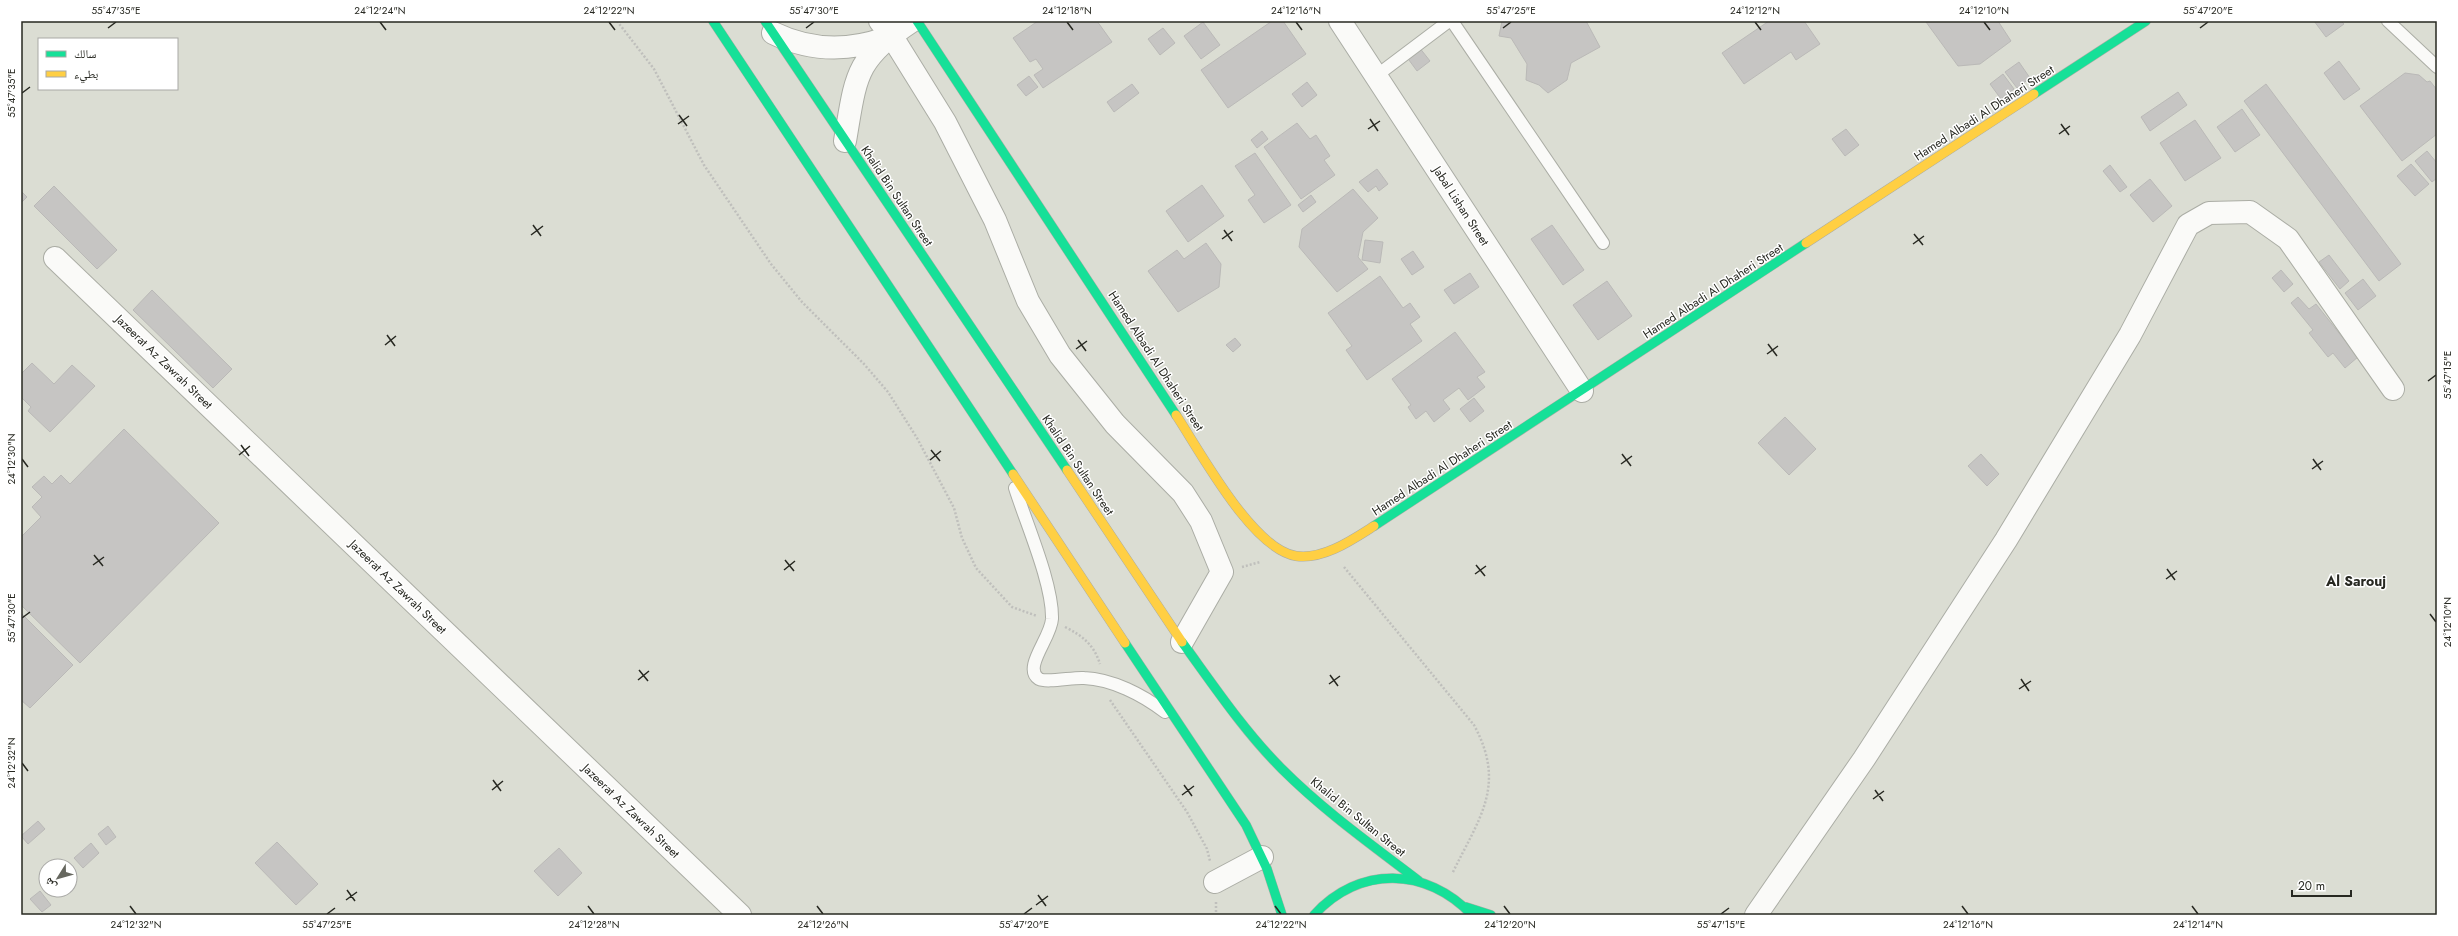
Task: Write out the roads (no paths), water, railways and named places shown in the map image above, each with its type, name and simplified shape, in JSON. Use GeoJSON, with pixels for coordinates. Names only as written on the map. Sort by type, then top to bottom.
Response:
{"type":"FeatureCollection","features":[{"type":"Feature","properties":{"kind":"main road"},"geometry":{"type":"LineString","coordinates":[[713,21],[1246,826],[1262,857],[1277,893],[1282,915]]}},
{"type":"Feature","properties":{"kind":"main road","name":"Hamed Albadi Al Dhaheri Street"},"geometry":{"type":"LineString","coordinates":[[917,21],[1244,518],[1268,544],[1288,554],[1308,558],[1331,551],[1356,538],[2146,21]]}},
{"type":"Feature","properties":{"kind":"main road","name":"Khalid Bin Sultan Street"},"geometry":{"type":"LineString","coordinates":[[769,27],[1182,642],[1225,702],[1265,751],[1316,802],[1418,881]]}},
{"type":"Feature","properties":{"kind":"main road"},"geometry":{"type":"LineString","coordinates":[[1314,915],[1327,900],[1355,884],[1387,878],[1418,881],[1444,891],[1466,907],[1472,915]]}},
{"type":"Feature","properties":{"kind":"main road"},"geometry":{"type":"LineString","coordinates":[[1466,907],[1491,915]]}},
{"type":"Feature","properties":{"kind":"street"},"geometry":{"type":"LineString","coordinates":[[769,27],[788,40],[820,48],[854,47],[886,31],[912,21]]}},
{"type":"Feature","properties":{"kind":"street","name":"Jabal Lishan Street"},"geometry":{"type":"LineString","coordinates":[[1340,21],[1582,391]]}},
{"type":"Feature","properties":{"kind":"street"},"geometry":{"type":"LineString","coordinates":[[845,141],[857,77],[886,31]]}},
{"type":"Feature","properties":{"kind":"street"},"geometry":{"type":"LineString","coordinates":[[886,31],[945,122],[995,220],[1028,301],[1060,356],[1110,418],[1183,493],[1201,521],[1222,572],[1182,642]]}},
{"type":"Feature","properties":{"kind":"street"},"geometry":{"type":"LineString","coordinates":[[1756,915],[1864,759],[2006,540],[2130,335],[2188,225],[2209,214],[2250,212],[2288,239],[2393,389]]}},
{"type":"Feature","properties":{"kind":"street","name":"Jazeerat Az Zawrah Street"},"geometry":{"type":"LineString","coordinates":[[55,258],[740,915]]}},
{"type":"Feature","properties":{"kind":"street"},"geometry":{"type":"LineString","coordinates":[[1215,882],[1262,857]]}},
{"type":"Feature","properties":{"kind":"lane"},"geometry":{"type":"LineString","coordinates":[[1376,76],[1449,21]]}},
{"type":"Feature","properties":{"kind":"lane"},"geometry":{"type":"LineString","coordinates":[[1452,21],[1603,243]]}},
{"type":"Feature","properties":{"kind":"lane"},"geometry":{"type":"LineString","coordinates":[[2388,21],[2437,67]]}},
{"type":"Feature","properties":{"kind":"lane"},"geometry":{"type":"LineString","coordinates":[[1007,464],[1047,585],[1052,609],[1052,622],[1046,641],[1034,661],[1033,672],[1036,676],[1045,681],[1086,678],[1105,682],[1142,698],[1176,720]]}},
{"type":"Feature","properties":{"kind":"district","name":"Al Sarouj"},"geometry":{"type":"Point","coordinates":[2356,581]}}]}
